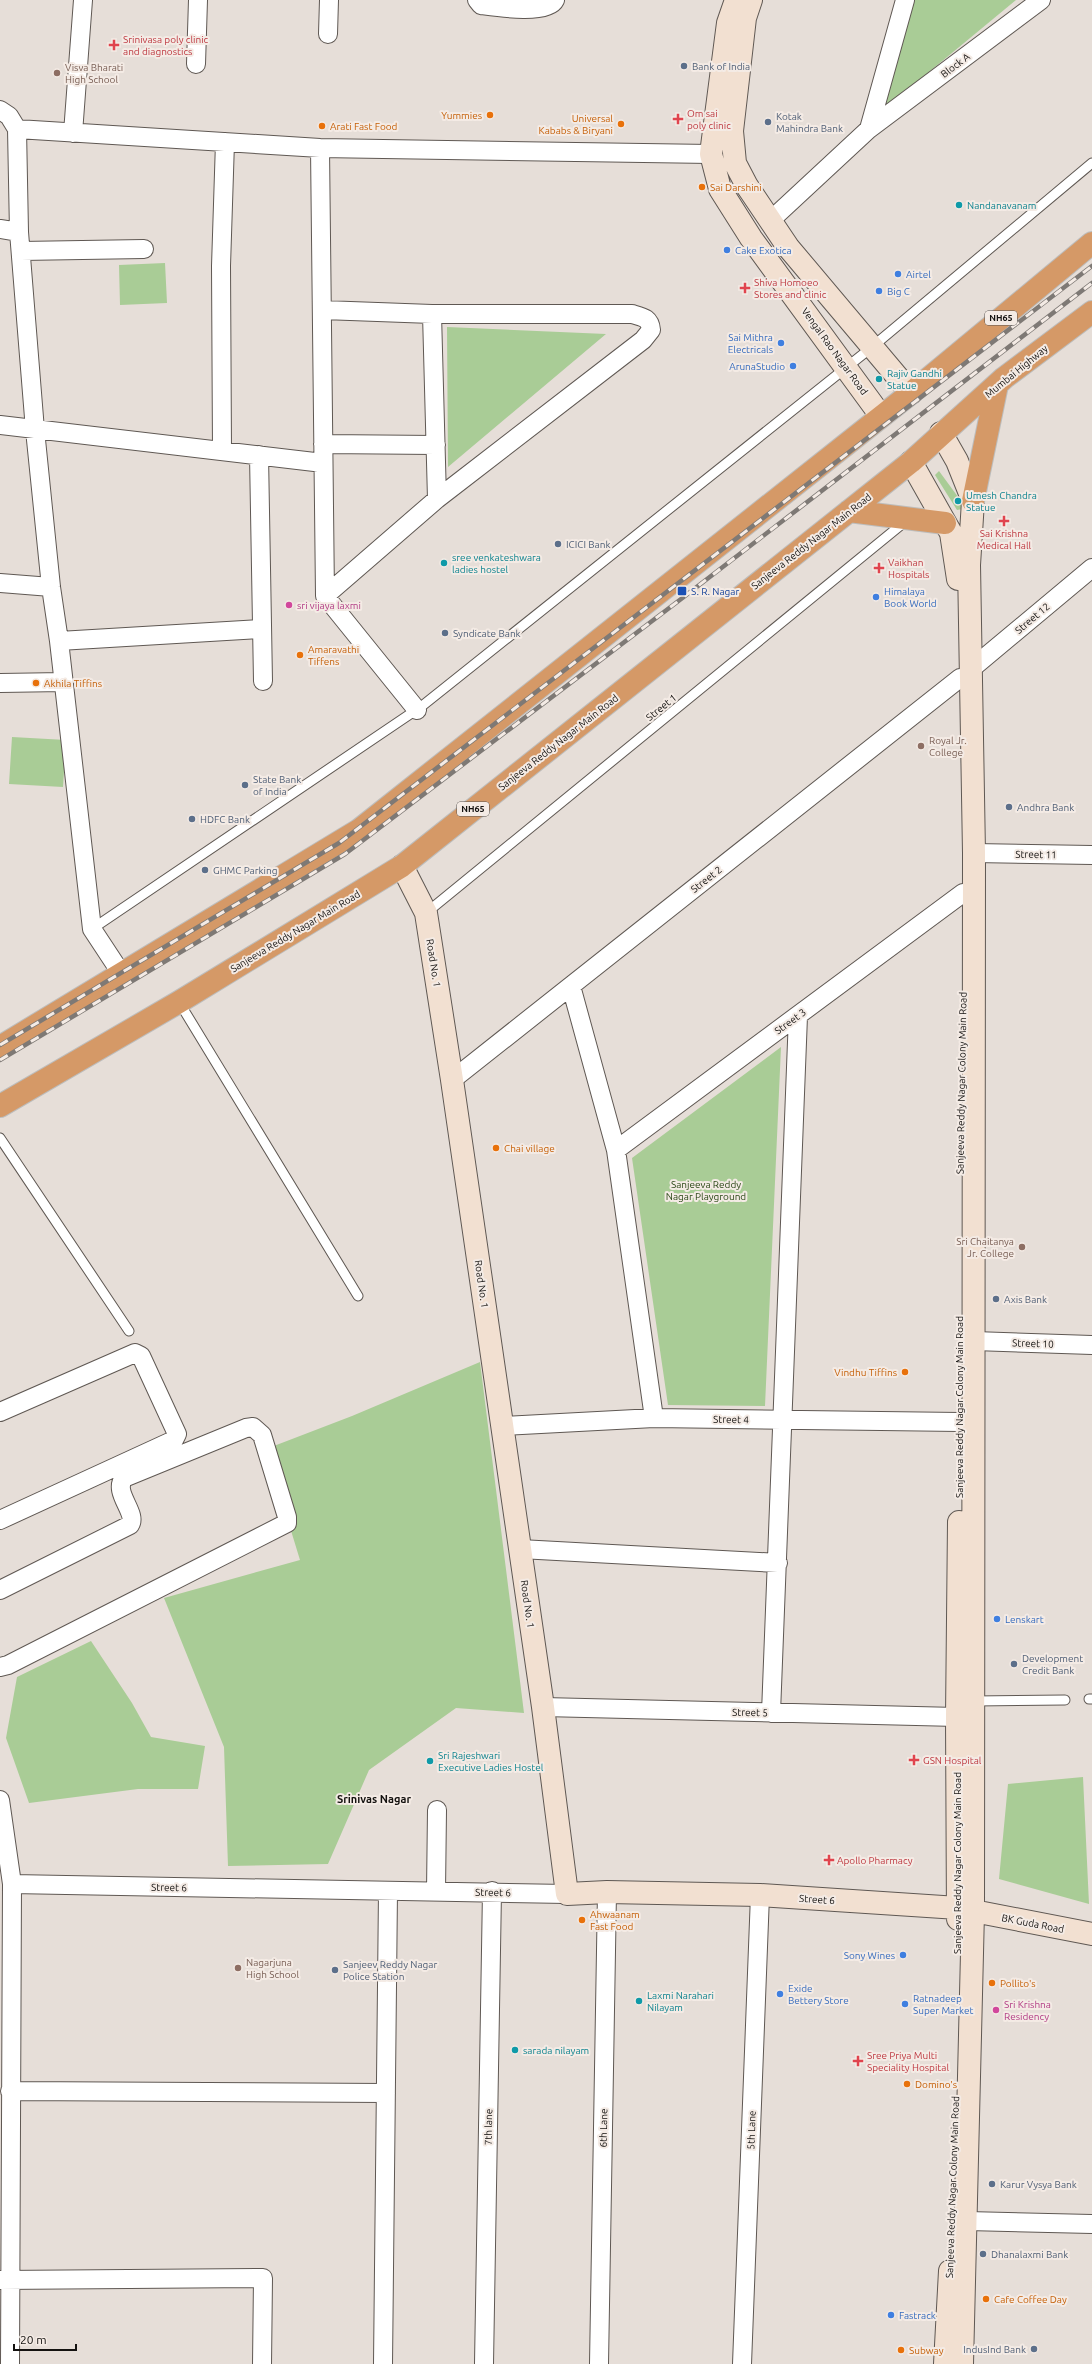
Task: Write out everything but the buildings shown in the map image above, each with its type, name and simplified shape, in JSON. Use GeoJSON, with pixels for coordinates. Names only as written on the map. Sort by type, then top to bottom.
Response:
{"type":"FeatureCollection","features":[{"type":"Feature","properties":{"kind":"highway","name":"NH65"},"geometry":{"type":"LineString","coordinates":[[0,1047],[359,830],[911,393],[1092,244]]}},
{"type":"Feature","properties":{"kind":"highway","name":"Mumbai Highway"},"geometry":{"type":"LineString","coordinates":[[941,433],[997,385],[1092,312]]}},
{"type":"Feature","properties":{"kind":"highway"},"geometry":{"type":"LineString","coordinates":[[973,501],[997,385]]}},
{"type":"Feature","properties":{"kind":"highway","name":"NH65"},"geometry":{"type":"LineString","coordinates":[[911,462],[941,433]]}},
{"type":"Feature","properties":{"kind":"highway","name":"Sanjeeva Reddy Nagar Main Road"},"geometry":{"type":"LineString","coordinates":[[0,1106],[179,1002],[402,866],[911,462]]}},
{"type":"Feature","properties":{"kind":"highway"},"geometry":{"type":"LineString","coordinates":[[849,511],[910,518],[948,527]]}},
{"type":"Feature","properties":{"kind":"main road","name":"Vengal Rao Nagar Road"},"geometry":{"type":"LineString","coordinates":[[736,0],[728,23],[711,154],[720,189],[751,238],[788,286],[881,416]]}},
{"type":"Feature","properties":{"kind":"main road"},"geometry":{"type":"LineString","coordinates":[[751,0],[746,18],[732,131],[735,163],[747,186],[788,247],[911,393]]}},
{"type":"Feature","properties":{"kind":"main road"},"geometry":{"type":"LineString","coordinates":[[941,433],[957,461],[973,501]]}},
{"type":"Feature","properties":{"kind":"main road","name":"Sanjeeva Reddy Nagar Colony Main Road"},"geometry":{"type":"LineString","coordinates":[[911,462],[948,527],[958,566],[978,853],[974,1341],[974,1701],[953,2220],[945,2364]]}},
{"type":"Feature","properties":{"kind":"main road","name":"Sanjeeva Reddy Nagar Colony Main Road"},"geometry":{"type":"LineString","coordinates":[[966,1910],[957,1717],[963,893],[966,674],[969,565],[973,501]]}},
{"type":"Feature","properties":{"kind":"main road"},"geometry":{"type":"LineString","coordinates":[[948,527],[971,525]]}},
{"type":"Feature","properties":{"kind":"main road","name":"Road No. 1"},"geometry":{"type":"LineString","coordinates":[[402,866],[426,913],[452,1080],[543,1707],[567,1894]]}},
{"type":"Feature","properties":{"kind":"main road","name":"Street 6"},"geometry":{"type":"LineString","coordinates":[[567,1894],[607,1892],[760,1895],[966,1910]]}},
{"type":"Feature","properties":{"kind":"main road"},"geometry":{"type":"LineString","coordinates":[[962,2364],[967,2221],[966,1910]]}},
{"type":"Feature","properties":{"kind":"main road","name":"BK Guda Road"},"geometry":{"type":"LineString","coordinates":[[966,1910],[1092,1934]]}},
{"type":"Feature","properties":{"kind":"street"},"geometry":{"type":"LineString","coordinates":[[73,133],[83,0]]}},
{"type":"Feature","properties":{"kind":"street"},"geometry":{"type":"LineString","coordinates":[[196,64],[198,0]]}},
{"type":"Feature","properties":{"kind":"street"},"geometry":{"type":"LineString","coordinates":[[328,34],[330,0]]}},
{"type":"Feature","properties":{"kind":"street"},"geometry":{"type":"LineString","coordinates":[[477,0],[481,5],[511,9],[544,8],[554,3],[555,0]]}},
{"type":"Feature","properties":{"kind":"street"},"geometry":{"type":"LineString","coordinates":[[869,129],[906,0]]}},
{"type":"Feature","properties":{"kind":"street","name":"Block A"},"geometry":{"type":"LineString","coordinates":[[770,220],[869,129],[1041,0]]}},
{"type":"Feature","properties":{"kind":"street"},"geometry":{"type":"LineString","coordinates":[[0,110],[9,116],[17,129],[20,251],[35,430],[51,587],[59,641],[92,929],[121,973]]}},
{"type":"Feature","properties":{"kind":"street"},"geometry":{"type":"LineString","coordinates":[[17,129],[320,148],[711,154]]}},
{"type":"Feature","properties":{"kind":"street"},"geometry":{"type":"LineString","coordinates":[[222,452],[221,266],[225,142]]}},
{"type":"Feature","properties":{"kind":"street"},"geometry":{"type":"LineString","coordinates":[[320,148],[325,596],[417,710]]}},
{"type":"Feature","properties":{"kind":"street"},"geometry":{"type":"LineString","coordinates":[[0,229],[19,232]]}},
{"type":"Feature","properties":{"kind":"street"},"geometry":{"type":"LineString","coordinates":[[20,251],[144,249]]}},
{"type":"Feature","properties":{"kind":"street"},"geometry":{"type":"LineString","coordinates":[[323,310],[432,314],[632,314],[646,318],[650,323],[651,330],[644,340],[437,499],[325,596]]}},
{"type":"Feature","properties":{"kind":"street"},"geometry":{"type":"LineString","coordinates":[[432,314],[437,499]]}},
{"type":"Feature","properties":{"kind":"street"},"geometry":{"type":"LineString","coordinates":[[0,425],[323,463]]}},
{"type":"Feature","properties":{"kind":"street"},"geometry":{"type":"LineString","coordinates":[[323,444],[436,445]]}},
{"type":"Feature","properties":{"kind":"street"},"geometry":{"type":"LineString","coordinates":[[259,455],[263,681]]}},
{"type":"Feature","properties":{"kind":"street","name":"Street 12"},"geometry":{"type":"LineString","coordinates":[[966,674],[1092,568]]}},
{"type":"Feature","properties":{"kind":"street"},"geometry":{"type":"LineString","coordinates":[[0,583],[51,587]]}},
{"type":"Feature","properties":{"kind":"street"},"geometry":{"type":"LineString","coordinates":[[59,641],[262,629]]}},
{"type":"Feature","properties":{"kind":"street","name":"Street 2"},"geometry":{"type":"LineString","coordinates":[[452,1080],[966,674]]}},
{"type":"Feature","properties":{"kind":"street"},"geometry":{"type":"LineString","coordinates":[[0,683],[63,682]]}},
{"type":"Feature","properties":{"kind":"street","name":"Street 11"},"geometry":{"type":"LineString","coordinates":[[978,853],[1092,855]]}},
{"type":"Feature","properties":{"kind":"street","name":"Street 3"},"geometry":{"type":"LineString","coordinates":[[616,1150],[963,893]]}},
{"type":"Feature","properties":{"kind":"street"},"geometry":{"type":"LineString","coordinates":[[571,986],[616,1150],[654,1418]]}},
{"type":"Feature","properties":{"kind":"street"},"geometry":{"type":"LineString","coordinates":[[772,1713],[798,1016]]}},
{"type":"Feature","properties":{"kind":"street","name":"Street 10"},"geometry":{"type":"LineString","coordinates":[[974,1341],[1092,1345]]}},
{"type":"Feature","properties":{"kind":"street"},"geometry":{"type":"LineString","coordinates":[[0,1412],[135,1352],[141,1356],[177,1434],[174,1440],[0,1520]]}},
{"type":"Feature","properties":{"kind":"street","name":"Street 4"},"geometry":{"type":"LineString","coordinates":[[502,1426],[654,1418],[960,1422]]}},
{"type":"Feature","properties":{"kind":"street"},"geometry":{"type":"LineString","coordinates":[[0,1590],[130,1525],[131,1518],[120,1484],[124,1478],[246,1428],[253,1427],[262,1435],[288,1517],[287,1523],[8,1665],[0,1667]]}},
{"type":"Feature","properties":{"kind":"street"},"geometry":{"type":"LineString","coordinates":[[520,1549],[778,1563]]}},
{"type":"Feature","properties":{"kind":"street","name":"Street 5"},"geometry":{"type":"LineString","coordinates":[[543,1707],[957,1717]]}},
{"type":"Feature","properties":{"kind":"street"},"geometry":{"type":"LineString","coordinates":[[0,1800],[12,1884],[10,2091],[4,2279],[10,2364]]}},
{"type":"Feature","properties":{"kind":"street"},"geometry":{"type":"LineString","coordinates":[[436,1891],[437,1810]]}},
{"type":"Feature","properties":{"kind":"street","name":"Street 6"},"geometry":{"type":"LineString","coordinates":[[12,1884],[388,1891],[492,1891],[567,1894]]}},
{"type":"Feature","properties":{"kind":"street"},"geometry":{"type":"LineString","coordinates":[[383,2364],[388,1891]]}},
{"type":"Feature","properties":{"kind":"street","name":"7th lane"},"geometry":{"type":"LineString","coordinates":[[484,2364],[492,1891]]}},
{"type":"Feature","properties":{"kind":"street","name":"6th Lane"},"geometry":{"type":"LineString","coordinates":[[599,2364],[607,1892]]}},
{"type":"Feature","properties":{"kind":"street","name":"5th Lane"},"geometry":{"type":"LineString","coordinates":[[742,2364],[760,1895]]}},
{"type":"Feature","properties":{"kind":"street"},"geometry":{"type":"LineString","coordinates":[[10,2091],[386,2093]]}},
{"type":"Feature","properties":{"kind":"street"},"geometry":{"type":"LineString","coordinates":[[967,2221],[1092,2224]]}},
{"type":"Feature","properties":{"kind":"street"},"geometry":{"type":"LineString","coordinates":[[4,2279],[263,2278],[262,2364]]}},
{"type":"Feature","properties":{"kind":"lane"},"geometry":{"type":"LineString","coordinates":[[92,929],[417,710],[846,369],[1092,163]]}},
{"type":"Feature","properties":{"kind":"lane","name":"Street 1"},"geometry":{"type":"LineString","coordinates":[[426,913],[910,518]]}},
{"type":"Feature","properties":{"kind":"lane"},"geometry":{"type":"LineString","coordinates":[[179,1002],[358,1296]]}},
{"type":"Feature","properties":{"kind":"lane"},"geometry":{"type":"LineString","coordinates":[[0,1138],[129,1331]]}},
{"type":"Feature","properties":{"kind":"lane"},"geometry":{"type":"LineString","coordinates":[[974,1701],[1065,1700]]}},
{"type":"Feature","properties":{"kind":"green space"},"geometry":{"type":"Polygon","coordinates":[[[912,0],[1016,0],[883,110],[912,0]]]}},
{"type":"Feature","properties":{"kind":"green space"},"geometry":{"type":"Polygon","coordinates":[[[165,263],[167,303],[120,305],[119,265],[165,263]]]}},
{"type":"Feature","properties":{"kind":"green space"},"geometry":{"type":"Polygon","coordinates":[[[447,327],[606,334],[448,467],[447,327]]]}},
{"type":"Feature","properties":{"kind":"green space"},"geometry":{"type":"Polygon","coordinates":[[[939,471],[964,505],[962,509],[957,510],[935,475],[939,471]]]}},
{"type":"Feature","properties":{"kind":"green space"},"geometry":{"type":"Polygon","coordinates":[[[12,737],[66,740],[63,787],[9,784],[12,737]]]}},
{"type":"Feature","properties":{"kind":"green space","name":"Sanjeeva Reddy Nagar Playground"},"geometry":{"type":"Polygon","coordinates":[[[781,1047],[765,1406],[668,1405],[632,1158],[781,1047]]]}},
{"type":"Feature","properties":{"kind":"green space"},"geometry":{"type":"Polygon","coordinates":[[[480,1362],[524,1713],[456,1708],[369,1770],[328,1864],[228,1866],[224,1747],[164,1598],[300,1560],[266,1449],[352,1416],[480,1362]]]}},
{"type":"Feature","properties":{"kind":"green space"},"geometry":{"type":"Polygon","coordinates":[[[91,1641],[132,1703],[151,1737],[205,1746],[198,1789],[138,1789],[29,1803],[6,1738],[17,1677],[91,1641]]]}},
{"type":"Feature","properties":{"kind":"green space"},"geometry":{"type":"Polygon","coordinates":[[[1083,1777],[1089,1904],[999,1879],[1008,1784],[1083,1777]]]}},
{"type":"Feature","properties":{"kind":"railway"},"geometry":{"type":"LineString","coordinates":[[0,1045],[339,843],[1092,266]]}},
{"type":"Feature","properties":{"kind":"railway"},"geometry":{"type":"LineString","coordinates":[[0,1060],[345,854],[685,596],[1092,283]]}},
{"type":"Feature","properties":{"kind":"place","name":"Srinivasa poly clinic and diagnostics"},"geometry":{"type":"Point","coordinates":[114,45]}},
{"type":"Feature","properties":{"kind":"place","name":"Bank of India"},"geometry":{"type":"Point","coordinates":[684,66]}},
{"type":"Feature","properties":{"kind":"place","name":"Visva Bharati High School"},"geometry":{"type":"Point","coordinates":[57,73]}},
{"type":"Feature","properties":{"kind":"place","name":"Yummies"},"geometry":{"type":"Point","coordinates":[490,115]}},
{"type":"Feature","properties":{"kind":"place","name":"Om sai poly clinic"},"geometry":{"type":"Point","coordinates":[678,119]}},
{"type":"Feature","properties":{"kind":"place","name":"Kotak Mahindra Bank"},"geometry":{"type":"Point","coordinates":[768,122]}},
{"type":"Feature","properties":{"kind":"place","name":"Universal Kababs & Biryani"},"geometry":{"type":"Point","coordinates":[621,124]}},
{"type":"Feature","properties":{"kind":"place","name":"Arati Fast Food"},"geometry":{"type":"Point","coordinates":[322,126]}},
{"type":"Feature","properties":{"kind":"place","name":"Sai Darshini"},"geometry":{"type":"Point","coordinates":[702,187]}},
{"type":"Feature","properties":{"kind":"place","name":"Nandanavanam"},"geometry":{"type":"Point","coordinates":[959,205]}},
{"type":"Feature","properties":{"kind":"place","name":"Cake Exotica"},"geometry":{"type":"Point","coordinates":[727,250]}},
{"type":"Feature","properties":{"kind":"place","name":"Airtel"},"geometry":{"type":"Point","coordinates":[898,274]}},
{"type":"Feature","properties":{"kind":"place","name":"Shiva Homoeo Stores and clinic"},"geometry":{"type":"Point","coordinates":[745,288]}},
{"type":"Feature","properties":{"kind":"place","name":"Big C"},"geometry":{"type":"Point","coordinates":[879,291]}},
{"type":"Feature","properties":{"kind":"place","name":"Sai Mithra Electricals"},"geometry":{"type":"Point","coordinates":[781,343]}},
{"type":"Feature","properties":{"kind":"place","name":"ArunaStudio"},"geometry":{"type":"Point","coordinates":[793,366]}},
{"type":"Feature","properties":{"kind":"place","name":"Rajiv Gandhi Statue"},"geometry":{"type":"Point","coordinates":[879,379]}},
{"type":"Feature","properties":{"kind":"place","name":"Umesh Chandra Statue"},"geometry":{"type":"Point","coordinates":[958,501]}},
{"type":"Feature","properties":{"kind":"place","name":"Sai Krishna Medical Hall"},"geometry":{"type":"Point","coordinates":[1004,521]}},
{"type":"Feature","properties":{"kind":"place","name":"ICICI Bank"},"geometry":{"type":"Point","coordinates":[558,544]}},
{"type":"Feature","properties":{"kind":"place","name":"sree venkateshwara ladies hostel"},"geometry":{"type":"Point","coordinates":[444,563]}},
{"type":"Feature","properties":{"kind":"place","name":"Vaikhan Hospitals"},"geometry":{"type":"Point","coordinates":[879,568]}},
{"type":"Feature","properties":{"kind":"place","name":"S. R. Nagar"},"geometry":{"type":"Point","coordinates":[682,591]}},
{"type":"Feature","properties":{"kind":"place","name":"Himalaya Book World"},"geometry":{"type":"Point","coordinates":[876,597]}},
{"type":"Feature","properties":{"kind":"place","name":"sri vijaya laxmi"},"geometry":{"type":"Point","coordinates":[289,605]}},
{"type":"Feature","properties":{"kind":"place","name":"Syndicate Bank"},"geometry":{"type":"Point","coordinates":[445,633]}},
{"type":"Feature","properties":{"kind":"place","name":"Amaravathi Tiffens"},"geometry":{"type":"Point","coordinates":[300,655]}},
{"type":"Feature","properties":{"kind":"place","name":"Akhila Tiffins"},"geometry":{"type":"Point","coordinates":[36,683]}},
{"type":"Feature","properties":{"kind":"place","name":"Royal Jr. College"},"geometry":{"type":"Point","coordinates":[921,746]}},
{"type":"Feature","properties":{"kind":"place","name":"State Bank of India"},"geometry":{"type":"Point","coordinates":[245,785]}},
{"type":"Feature","properties":{"kind":"place","name":"Andhra Bank"},"geometry":{"type":"Point","coordinates":[1009,807]}},
{"type":"Feature","properties":{"kind":"place","name":"HDFC Bank"},"geometry":{"type":"Point","coordinates":[192,819]}},
{"type":"Feature","properties":{"kind":"place","name":"GHMC Parking"},"geometry":{"type":"Point","coordinates":[205,870]}},
{"type":"Feature","properties":{"kind":"place","name":"Chai village"},"geometry":{"type":"Point","coordinates":[496,1148]}},
{"type":"Feature","properties":{"kind":"place","name":"Sri Chaitanya Jr. College"},"geometry":{"type":"Point","coordinates":[1022,1247]}},
{"type":"Feature","properties":{"kind":"place","name":"Axis Bank"},"geometry":{"type":"Point","coordinates":[996,1299]}},
{"type":"Feature","properties":{"kind":"place","name":"Vindhu Tiffins"},"geometry":{"type":"Point","coordinates":[905,1372]}},
{"type":"Feature","properties":{"kind":"place","name":"Lenskart"},"geometry":{"type":"Point","coordinates":[997,1619]}},
{"type":"Feature","properties":{"kind":"place","name":"Development Credit Bank"},"geometry":{"type":"Point","coordinates":[1014,1664]}},
{"type":"Feature","properties":{"kind":"place","name":"GSN Hospital"},"geometry":{"type":"Point","coordinates":[914,1760]}},
{"type":"Feature","properties":{"kind":"place","name":"Sri Rajeshwari Executive Ladies Hostel"},"geometry":{"type":"Point","coordinates":[430,1761]}},
{"type":"Feature","properties":{"kind":"place","name":"Apollo Pharmacy"},"geometry":{"type":"Point","coordinates":[829,1860]}},
{"type":"Feature","properties":{"kind":"place","name":"Ahwaanam Fast Food"},"geometry":{"type":"Point","coordinates":[582,1920]}},
{"type":"Feature","properties":{"kind":"place","name":"Sony Wines"},"geometry":{"type":"Point","coordinates":[903,1955]}},
{"type":"Feature","properties":{"kind":"place","name":"Nagarjuna High School"},"geometry":{"type":"Point","coordinates":[238,1968]}},
{"type":"Feature","properties":{"kind":"place","name":"Sanjeev Reddy Nagar Police Station"},"geometry":{"type":"Point","coordinates":[335,1970]}},
{"type":"Feature","properties":{"kind":"place","name":"Pollito's"},"geometry":{"type":"Point","coordinates":[992,1983]}},
{"type":"Feature","properties":{"kind":"place","name":"Exide Bettery Store"},"geometry":{"type":"Point","coordinates":[780,1994]}},
{"type":"Feature","properties":{"kind":"place","name":"Laxmi Narahari Nilayam"},"geometry":{"type":"Point","coordinates":[639,2001]}},
{"type":"Feature","properties":{"kind":"place","name":"Ratnadeep Super Market"},"geometry":{"type":"Point","coordinates":[905,2004]}},
{"type":"Feature","properties":{"kind":"place","name":"Sri Krishna Residency"},"geometry":{"type":"Point","coordinates":[996,2010]}},
{"type":"Feature","properties":{"kind":"place","name":"sarada nilayam"},"geometry":{"type":"Point","coordinates":[515,2050]}},
{"type":"Feature","properties":{"kind":"place","name":"Sree Priya Multi Speciality Hospital"},"geometry":{"type":"Point","coordinates":[858,2061]}},
{"type":"Feature","properties":{"kind":"place","name":"Domino's"},"geometry":{"type":"Point","coordinates":[907,2084]}},
{"type":"Feature","properties":{"kind":"place","name":"Karur Vysya Bank"},"geometry":{"type":"Point","coordinates":[992,2184]}},
{"type":"Feature","properties":{"kind":"place","name":"Dhanalaxmi Bank"},"geometry":{"type":"Point","coordinates":[983,2254]}},
{"type":"Feature","properties":{"kind":"place","name":"Cafe Coffee Day"},"geometry":{"type":"Point","coordinates":[986,2299]}},
{"type":"Feature","properties":{"kind":"place","name":"Fastrack"},"geometry":{"type":"Point","coordinates":[891,2315]}},
{"type":"Feature","properties":{"kind":"place","name":"IndusInd Bank"},"geometry":{"type":"Point","coordinates":[1034,2349]}},
{"type":"Feature","properties":{"kind":"place","name":"Subway"},"geometry":{"type":"Point","coordinates":[901,2350]}},
{"type":"Feature","properties":{"kind":"district","name":"Srinivas Nagar"},"geometry":{"type":"Point","coordinates":[374,1799]}}]}
